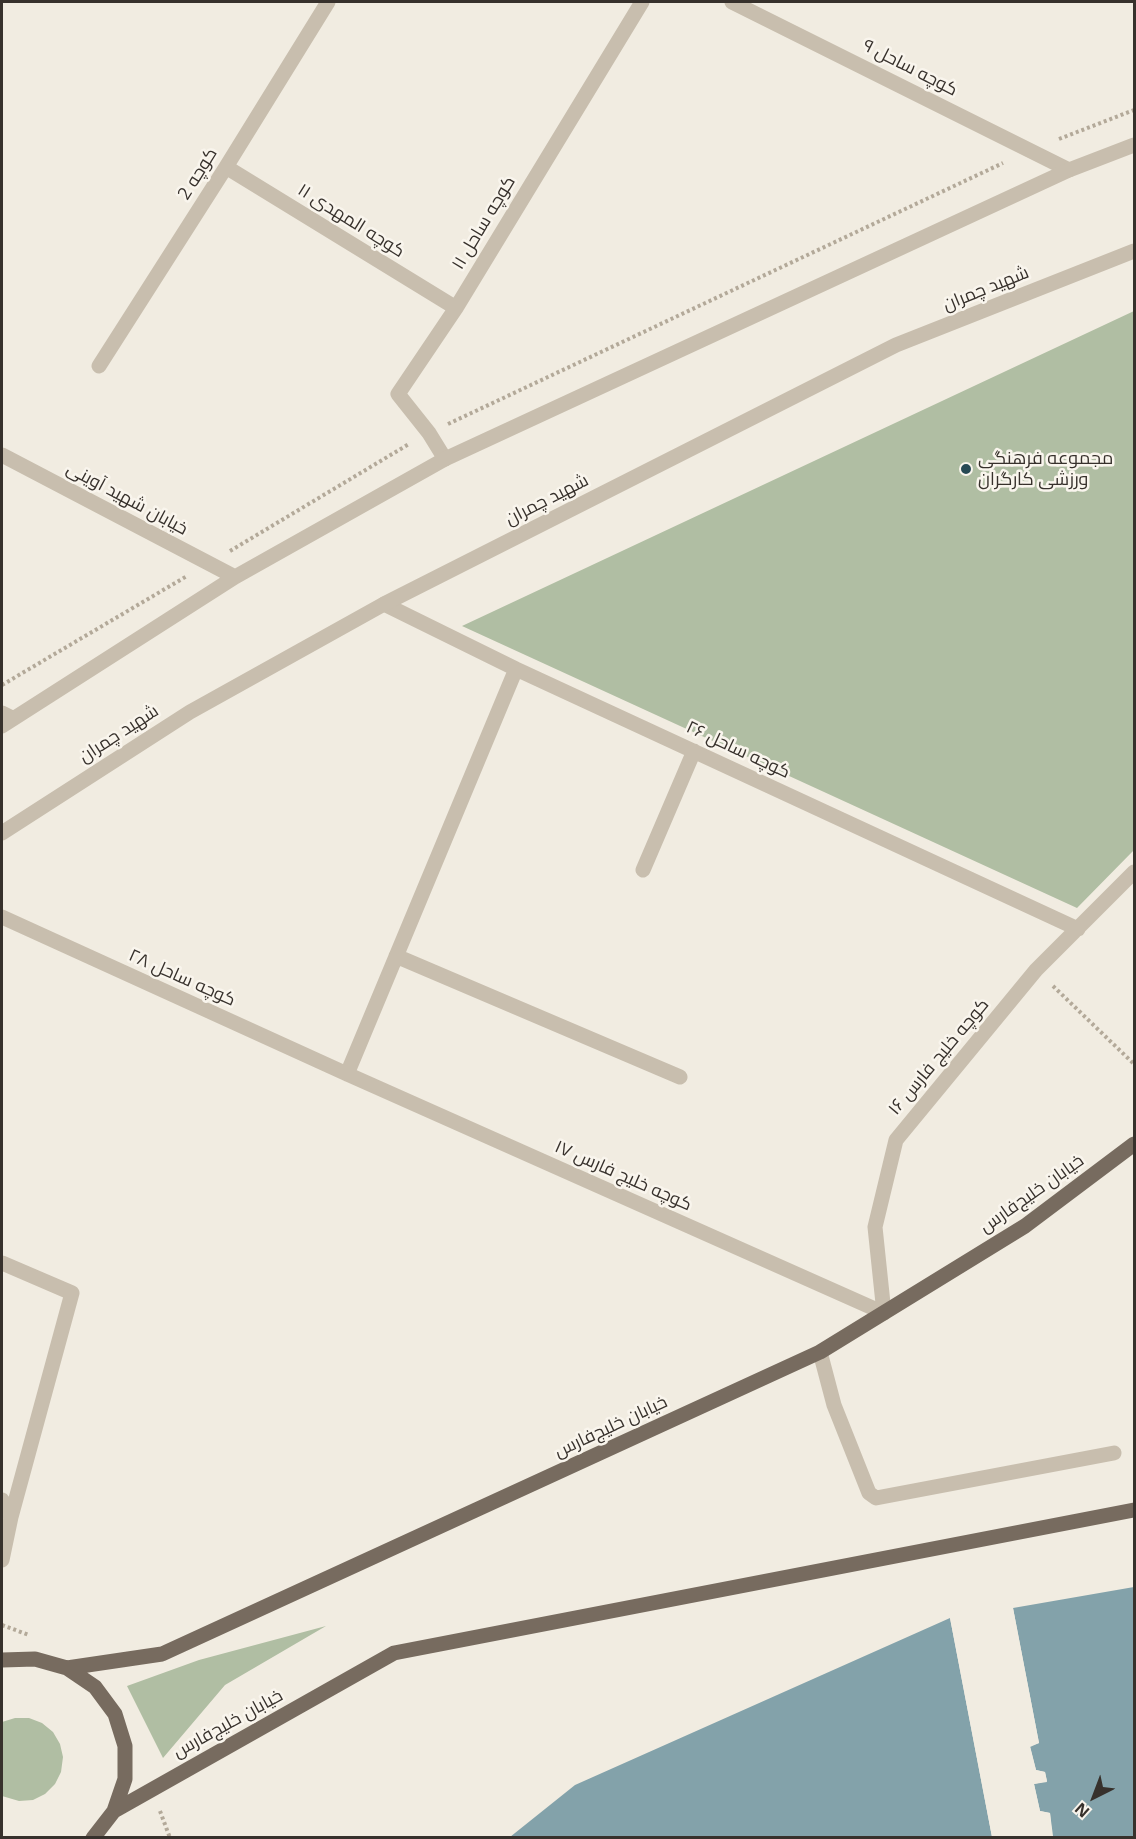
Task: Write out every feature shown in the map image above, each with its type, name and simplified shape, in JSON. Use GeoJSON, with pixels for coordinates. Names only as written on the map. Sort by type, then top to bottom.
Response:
{"type":"FeatureCollection","features":[{"type":"Feature","properties":{"kind":"main road","name":"خیابان خلیج‌فارس"},"geometry":{"type":"LineString","coordinates":[[67,1668],[162,1654],[820,1352],[1025,1226],[1134,1144]]}},
{"type":"Feature","properties":{"kind":"main road","name":"خیابان خلیج‌فارس"},"geometry":{"type":"LineString","coordinates":[[114,1811],[394,1653],[1134,1510]]}},
{"type":"Feature","properties":{"kind":"main road"},"geometry":{"type":"LineString","coordinates":[[2,1660],[35,1659],[67,1668],[95,1687],[115,1714],[125,1746],[125,1779],[114,1811],[93,1838]]}},
{"type":"Feature","properties":{"kind":"street","name":"کوچه 2"},"geometry":{"type":"LineString","coordinates":[[99,366],[328,2]]}},
{"type":"Feature","properties":{"kind":"street","name":"کوچه ساحل ۱۱"},"geometry":{"type":"LineString","coordinates":[[445,459],[429,433],[398,394],[456,308],[642,2]]}},
{"type":"Feature","properties":{"kind":"street","name":"کوچه ساحل ۹"},"geometry":{"type":"LineString","coordinates":[[732,2],[1070,170]]}},
{"type":"Feature","properties":{"kind":"street"},"geometry":{"type":"LineString","coordinates":[[5,719],[235,577],[445,459],[1070,170],[1134,145]]}},
{"type":"Feature","properties":{"kind":"street","name":"کوچه المهدی ۱۱"},"geometry":{"type":"LineString","coordinates":[[226,167],[456,308]]}},
{"type":"Feature","properties":{"kind":"street","name":"شهید چمران"},"geometry":{"type":"LineString","coordinates":[[2,833],[190,712],[384,604],[896,345],[1134,251]]}},
{"type":"Feature","properties":{"kind":"street","name":"خیابان شهید آوینی"},"geometry":{"type":"LineString","coordinates":[[2,455],[235,577]]}},
{"type":"Feature","properties":{"kind":"street","name":"کوچه ساحل ۲۶"},"geometry":{"type":"LineString","coordinates":[[384,604],[516,669],[1078,928]]}},
{"type":"Feature","properties":{"kind":"street"},"geometry":{"type":"LineString","coordinates":[[346,1074],[516,669]]}},
{"type":"Feature","properties":{"kind":"street"},"geometry":{"type":"LineString","coordinates":[[642,870],[694,751]]}},
{"type":"Feature","properties":{"kind":"street","name":"کوچه خلیج فارس ۱۶"},"geometry":{"type":"LineString","coordinates":[[884,1313],[874,1227],[896,1140],[1036,970],[1134,872]]}},
{"type":"Feature","properties":{"kind":"street","name":"کوچه ساحل ۲۸"},"geometry":{"type":"LineString","coordinates":[[2,917],[346,1074]]}},
{"type":"Feature","properties":{"kind":"street"},"geometry":{"type":"LineString","coordinates":[[396,956],[680,1077]]}},
{"type":"Feature","properties":{"kind":"street","name":"کوچه خلیج فارس ۱۷"},"geometry":{"type":"LineString","coordinates":[[346,1074],[884,1313]]}},
{"type":"Feature","properties":{"kind":"street"},"geometry":{"type":"LineString","coordinates":[[2,1263],[72,1293],[11,1517],[2,1560]]}},
{"type":"Feature","properties":{"kind":"street"},"geometry":{"type":"LineString","coordinates":[[820,1352],[834,1405],[868,1493],[876,1498],[1114,1454]]}},
{"type":"Feature","properties":{"kind":"street"},"geometry":{"type":"LineString","coordinates":[[2,1500],[11,1517]]}},
{"type":"Feature","properties":{"kind":"path"},"geometry":{"type":"LineString","coordinates":[[1036,970],[1134,1064]]}},
{"type":"Feature","properties":{"kind":"green space","name":"مجموعه فرهنگی ورزشی کارگران"},"geometry":{"type":"Polygon","coordinates":[[[1134,311],[1134,850],[1077,908],[462,626],[1134,311]]]}},
{"type":"Feature","properties":{"kind":"green space"},"geometry":{"type":"Polygon","coordinates":[[[326,1626],[225,1685],[163,1758],[127,1686],[199,1660],[326,1626]]]}},
{"type":"Feature","properties":{"kind":"green space"},"geometry":{"type":"Polygon","coordinates":[[[15,1718],[29,1718],[42,1723],[53,1732],[60,1744],[63,1757],[61,1772],[55,1784],[45,1794],[33,1800],[19,1801],[2,1796],[2,1722],[15,1718]]]}},
{"type":"Feature","properties":{"kind":"water"},"geometry":{"type":"Polygon","coordinates":[[[1134,1587],[1134,1837],[1044,1837],[1052,1835],[1050,1813],[1040,1811],[1034,1784],[1047,1781],[1045,1772],[1036,1770],[1030,1746],[1039,1743],[1013,1608],[1134,1587]]]}},
{"type":"Feature","properties":{"kind":"water"},"geometry":{"type":"Polygon","coordinates":[[[950,1618],[992,1837],[510,1837],[575,1785],[950,1618]]]}},
{"type":"Feature","properties":{"kind":"pier"},"geometry":{"type":"Polygon","coordinates":[[[1010,1608],[1013,1608],[1039,1743],[1030,1747],[1036,1770],[1045,1772],[1047,1782],[1034,1784],[1040,1811],[1050,1813],[1053,1836],[1041,1837],[1049,1833],[1047,1815],[1037,1813],[1031,1784],[1033,1781],[1043,1779],[1042,1774],[1033,1771],[1027,1747],[1035,1741],[1010,1608]]]}},
{"type":"Feature","properties":{"kind":"pier"},"geometry":{"type":"Polygon","coordinates":[[[953,1617],[995,1838],[992,1837],[950,1618],[953,1617]]]}},
{"type":"Feature","properties":{"kind":"place","name":"مجموعه فرهنگی ورزشی کارگران"},"geometry":{"type":"Point","coordinates":[966,469]}}]}
